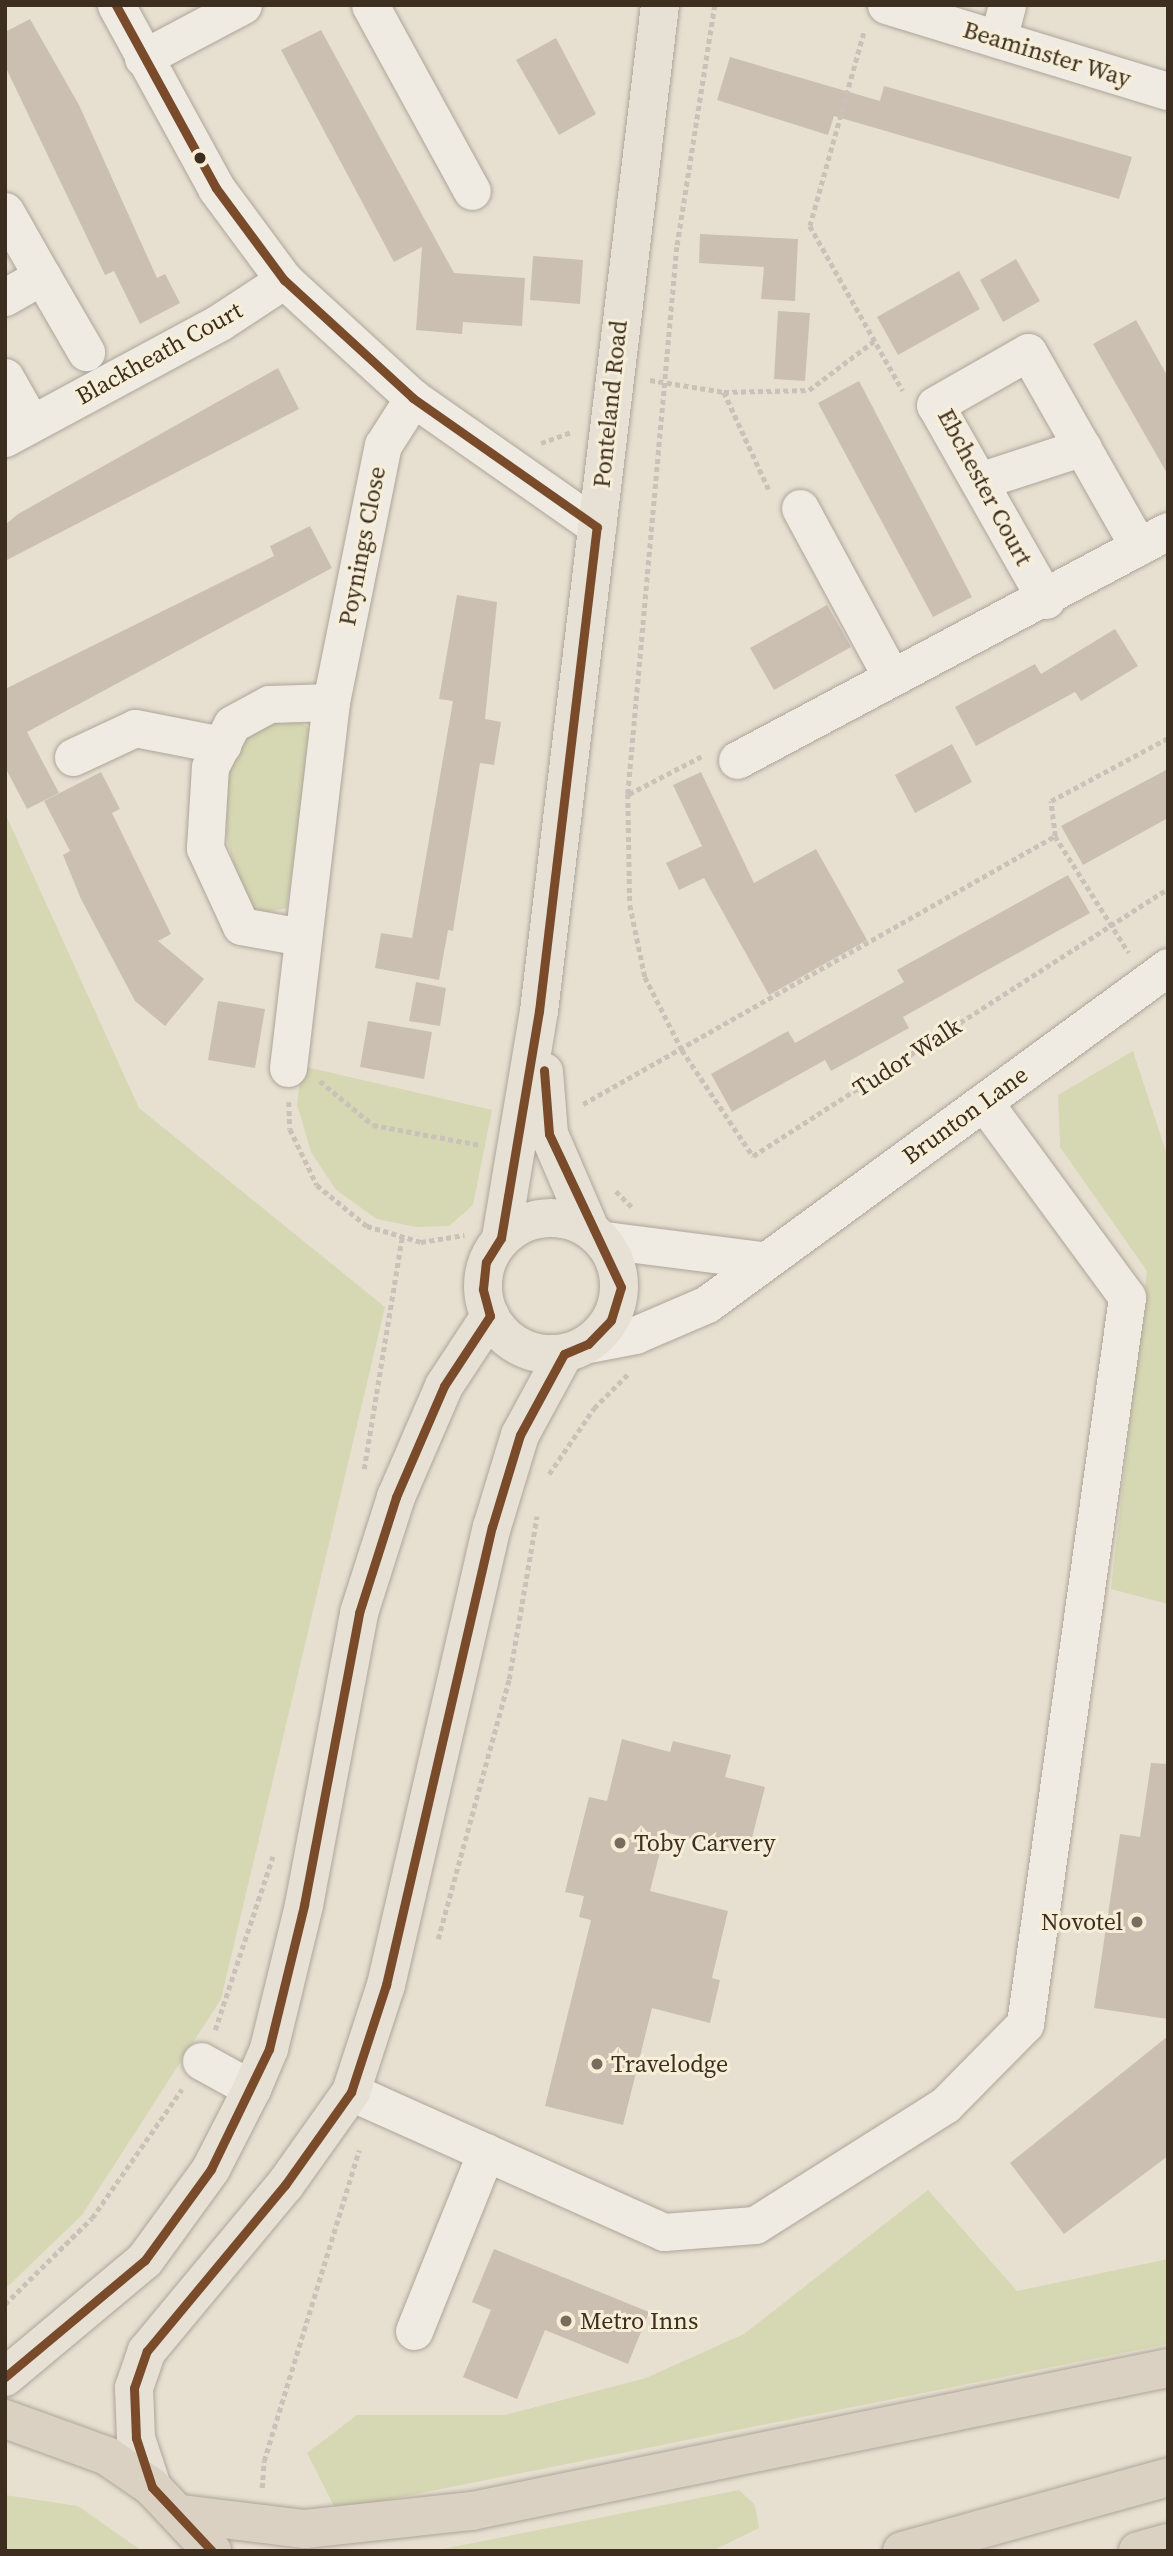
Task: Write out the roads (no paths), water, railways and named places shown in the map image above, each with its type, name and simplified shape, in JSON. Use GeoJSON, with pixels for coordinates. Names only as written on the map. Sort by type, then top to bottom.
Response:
{"type":"FeatureCollection","features":[{"type":"Feature","properties":{"kind":"highway"},"geometry":{"type":"LineString","coordinates":[[182,2514],[305,2529],[472,2511],[1168,2368]]}},
{"type":"Feature","properties":{"kind":"highway"},"geometry":{"type":"LineString","coordinates":[[5,2419],[58,2433],[152,2487],[182,2514],[212,2551]]}},
{"type":"Feature","properties":{"kind":"highway"},"geometry":{"type":"LineString","coordinates":[[902,2551],[1168,2477]]}},
{"type":"Feature","properties":{"kind":"highway"},"geometry":{"type":"LineString","coordinates":[[1138,2551],[1168,2543]]}},
{"type":"Feature","properties":{"kind":"main road","name":"Ponteland Road"},"geometry":{"type":"LineString","coordinates":[[503,1226],[539,1011],[613,376],[660,5]]}},
{"type":"Feature","properties":{"kind":"main road","name":"Ponteland Road"},"geometry":{"type":"LineString","coordinates":[[539,1011],[549,1134],[597,1234]]}},
{"type":"Feature","properties":{"kind":"main road"},"geometry":{"type":"LineString","coordinates":[[152,2487],[136,2438],[134,2388],[147,2351],[285,2185],[351,2092],[386,1985],[492,1527],[520,1435],[576,1349],[611,1320],[621,1287],[597,1234],[550,1218],[503,1226],[486,1262],[483,1289],[490,1316],[508,1339],[534,1353],[576,1349]]}},
{"type":"Feature","properties":{"kind":"main road"},"geometry":{"type":"LineString","coordinates":[[5,2377],[145,2260],[211,2169],[252,2089],[270,2049],[304,1905],[359,1613],[397,1497],[444,1386],[490,1316]]}},
{"type":"Feature","properties":{"kind":"street"},"geometry":{"type":"LineString","coordinates":[[116,5],[143,58],[233,215],[284,280],[413,398],[597,527]]}},
{"type":"Feature","properties":{"kind":"street"},"geometry":{"type":"LineString","coordinates":[[143,58],[243,5]]}},
{"type":"Feature","properties":{"kind":"street"},"geometry":{"type":"LineString","coordinates":[[370,5],[472,191]]}},
{"type":"Feature","properties":{"kind":"street","name":"Beaminster Way"},"geometry":{"type":"LineString","coordinates":[[877,12],[1002,22],[1168,91]]}},
{"type":"Feature","properties":{"kind":"street"},"geometry":{"type":"LineString","coordinates":[[5,211],[86,352]]}},
{"type":"Feature","properties":{"kind":"street"},"geometry":{"type":"LineString","coordinates":[[5,297],[42,276]]}},
{"type":"Feature","properties":{"kind":"street","name":"Blackheath Court"},"geometry":{"type":"LineString","coordinates":[[5,377],[18,430],[220,322],[284,280]]}},
{"type":"Feature","properties":{"kind":"street","name":"Ebchester Court"},"geometry":{"type":"LineString","coordinates":[[737,760],[891,676],[1046,600],[1153,539],[1083,447],[1028,352],[935,405],[1046,600]]}},
{"type":"Feature","properties":{"kind":"street","name":"Poynings Close"},"geometry":{"type":"LineString","coordinates":[[288,1068],[331,702],[383,445],[413,398]]}},
{"type":"Feature","properties":{"kind":"street"},"geometry":{"type":"LineString","coordinates":[[979,481],[1083,447]]}},
{"type":"Feature","properties":{"kind":"street"},"geometry":{"type":"LineString","coordinates":[[800,508],[891,676]]}},
{"type":"Feature","properties":{"kind":"street"},"geometry":{"type":"LineString","coordinates":[[302,937],[241,926],[205,848],[210,767],[232,724],[269,705],[331,702]]}},
{"type":"Feature","properties":{"kind":"street"},"geometry":{"type":"LineString","coordinates":[[73,757],[135,728],[222,745]]}},
{"type":"Feature","properties":{"kind":"street","name":"Brunton Lane"},"geometry":{"type":"LineString","coordinates":[[576,1349],[635,1335],[707,1304],[761,1260],[984,1102],[1158,974]]}},
{"type":"Feature","properties":{"kind":"street"},"geometry":{"type":"LineString","coordinates":[[351,2092],[664,2232],[755,2225],[945,2105],[1025,2024],[1127,1297],[984,1102]]}},
{"type":"Feature","properties":{"kind":"street"},"geometry":{"type":"LineString","coordinates":[[597,1234],[761,1260]]}},
{"type":"Feature","properties":{"kind":"street"},"geometry":{"type":"LineString","coordinates":[[201,2061],[252,2089]]}},
{"type":"Feature","properties":{"kind":"street"},"geometry":{"type":"LineString","coordinates":[[414,2331],[486,2152]]}},
{"type":"Feature","properties":{"kind":"place","name":"Toby Carvery"},"geometry":{"type":"Point","coordinates":[620,1843]}},
{"type":"Feature","properties":{"kind":"place","name":"Novotel"},"geometry":{"type":"Point","coordinates":[1137,1922]}},
{"type":"Feature","properties":{"kind":"place","name":"Travelodge"},"geometry":{"type":"Point","coordinates":[597,2064]}},
{"type":"Feature","properties":{"kind":"place","name":"Metro Inns"},"geometry":{"type":"Point","coordinates":[566,2321]}}]}
